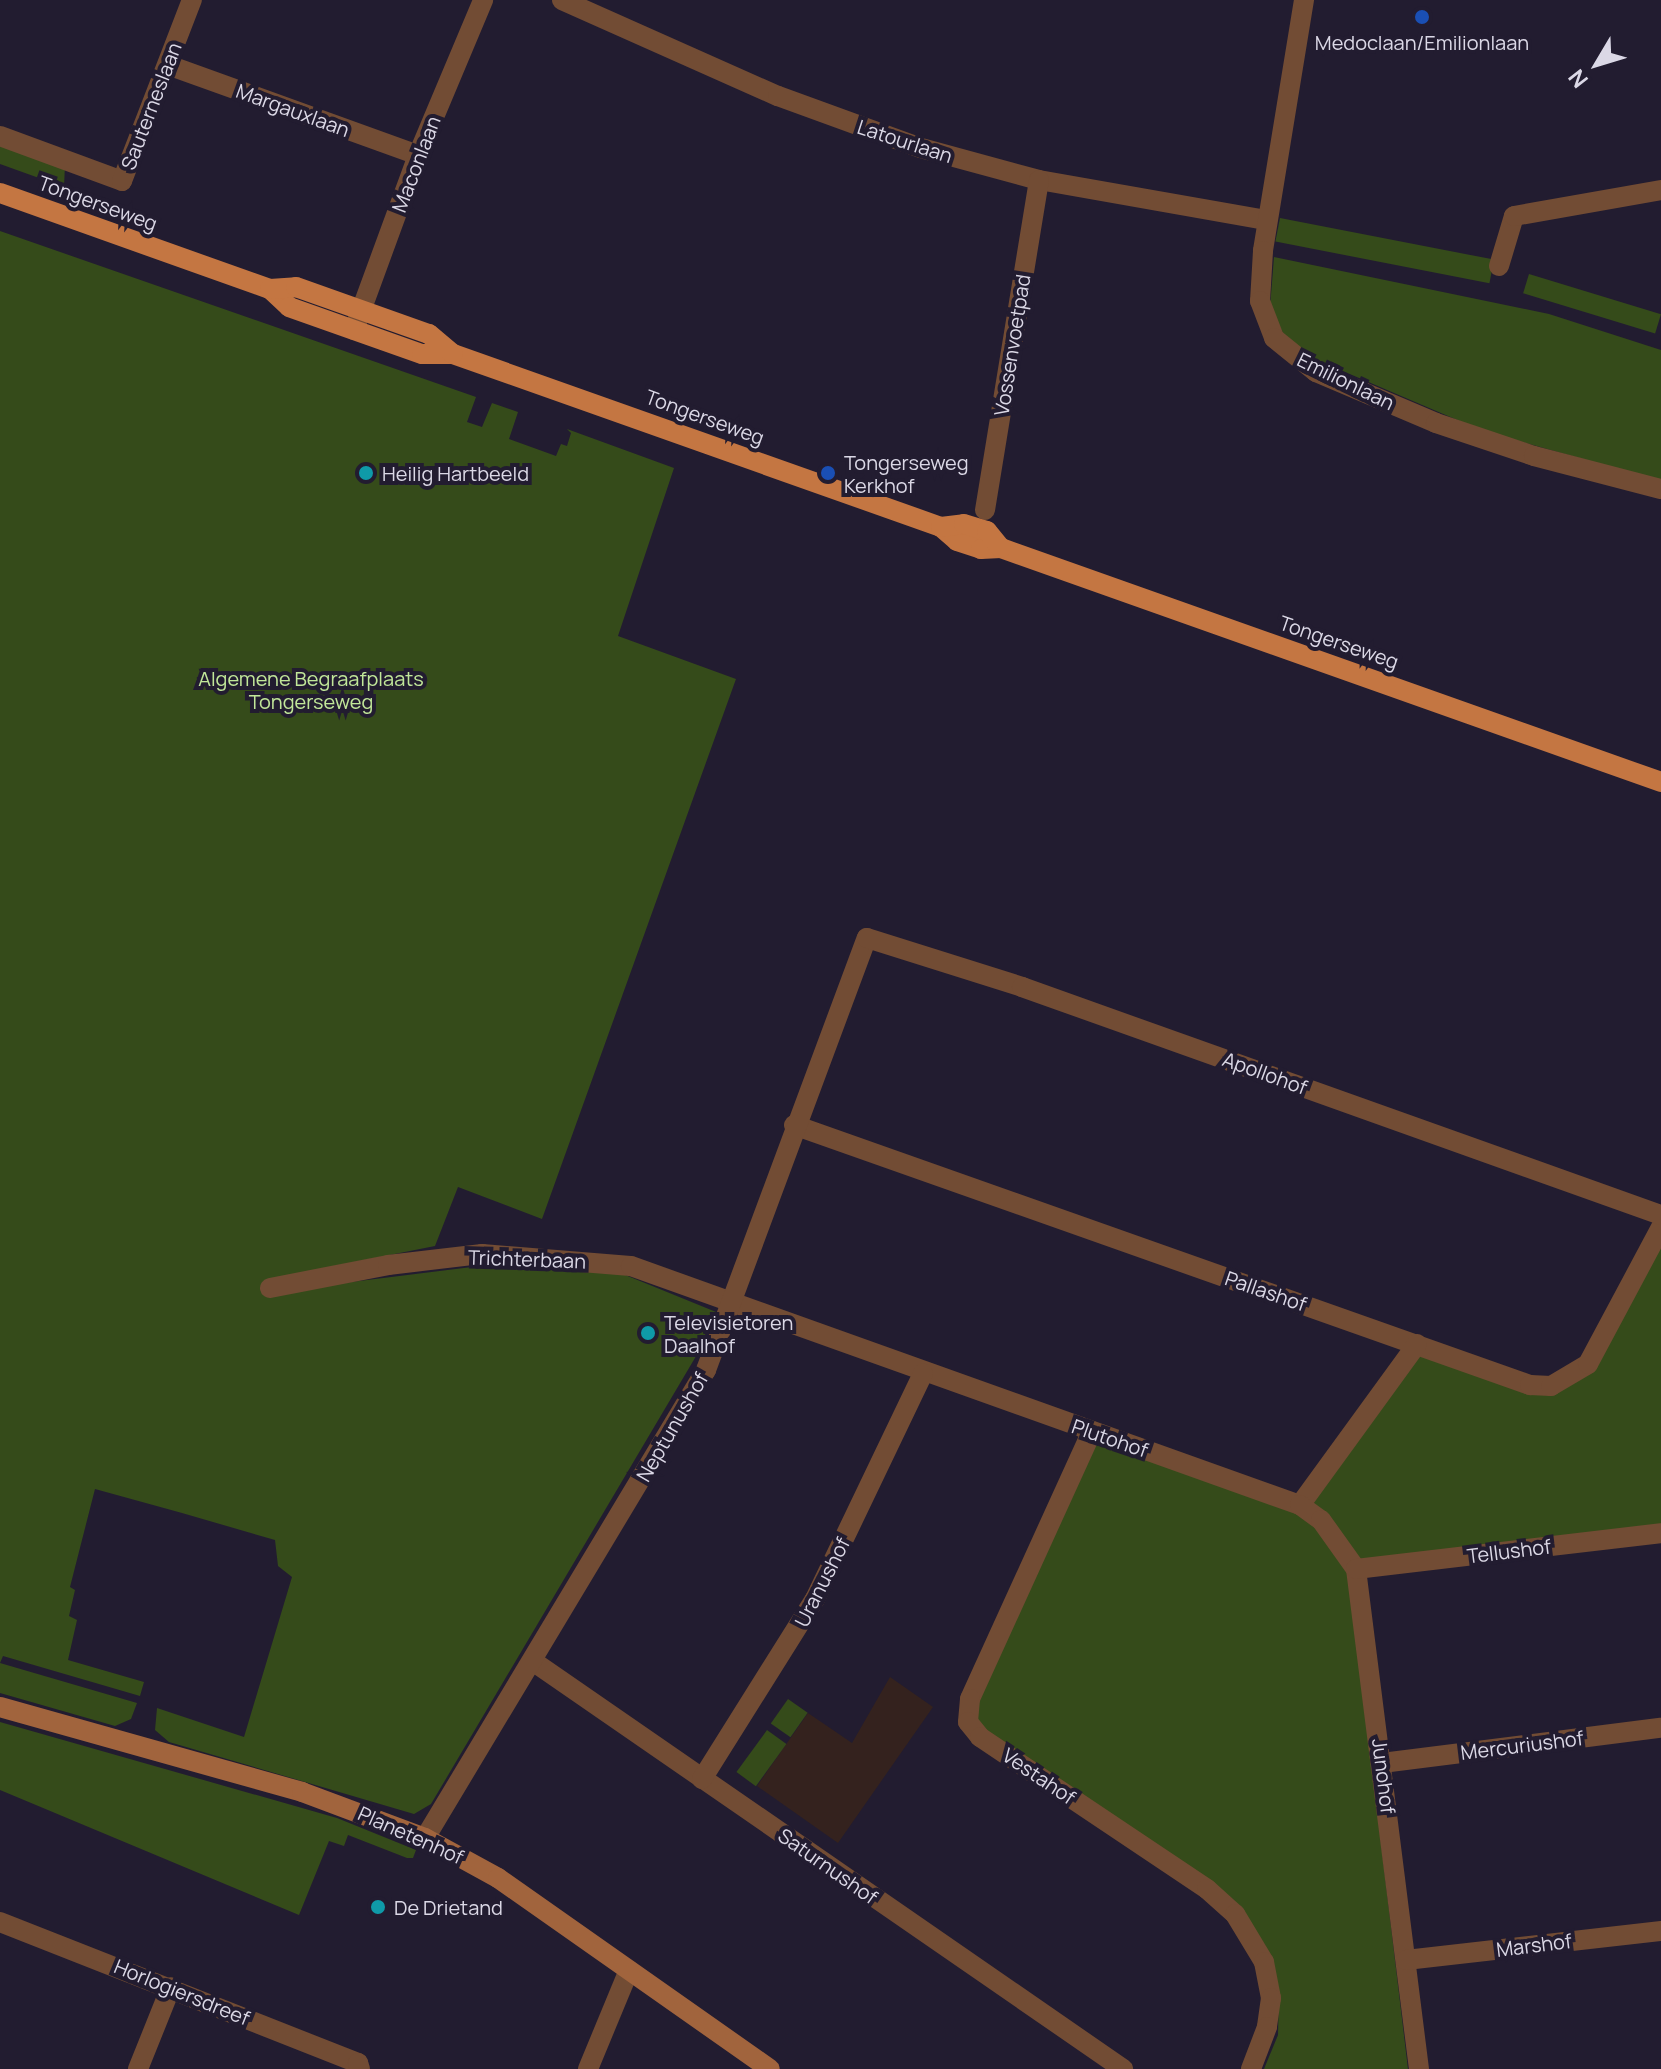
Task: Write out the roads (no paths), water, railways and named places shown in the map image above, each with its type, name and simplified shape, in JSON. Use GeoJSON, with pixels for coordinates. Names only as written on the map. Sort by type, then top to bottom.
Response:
{"type":"FeatureCollection","features":[{"type":"Feature","properties":{"kind":"main road","name":"Tongerseweg"},"geometry":{"type":"LineString","coordinates":[[0,193],[270,289],[296,287],[358,320],[429,334],[453,354],[941,527],[968,545],[1001,548],[1661,782]]}},
{"type":"Feature","properties":{"kind":"street","name":"Sauterneslaan"},"geometry":{"type":"LineString","coordinates":[[0,136],[122,181],[192,0]]}},
{"type":"Feature","properties":{"kind":"street","name":"Maconlaan"},"geometry":{"type":"LineString","coordinates":[[358,320],[418,155],[483,0]]}},
{"type":"Feature","properties":{"kind":"street","name":"Latourlaan"},"geometry":{"type":"LineString","coordinates":[[562,0],[778,96],[921,148],[1039,180],[1267,220]]}},
{"type":"Feature","properties":{"kind":"street","name":"Emilionlaan"},"geometry":{"type":"LineString","coordinates":[[1304,0],[1267,220],[1263,314],[1274,338],[1298,360],[1436,423],[1534,456],[1661,489]]}},
{"type":"Feature","properties":{"kind":"street","name":"Margauxlaan"},"geometry":{"type":"LineString","coordinates":[[168,65],[418,155]]}},
{"type":"Feature","properties":{"kind":"street","name":"Vossenvoetpad"},"geometry":{"type":"LineString","coordinates":[[985,510],[1039,180]]}},
{"type":"Feature","properties":{"kind":"street"},"geometry":{"type":"LineString","coordinates":[[1499,266],[1514,216],[1661,190]]}},
{"type":"Feature","properties":{"kind":"street","name":"Neptunushof"},"geometry":{"type":"LineString","coordinates":[[425,1838],[534,1662],[706,1370],[794,1125],[867,938]]}},
{"type":"Feature","properties":{"kind":"street","name":"Apollohof"},"geometry":{"type":"LineString","coordinates":[[867,938],[1066,1002],[1661,1215]]}},
{"type":"Feature","properties":{"kind":"street","name":"Pallashof"},"geometry":{"type":"LineString","coordinates":[[794,1125],[1530,1385],[1551,1386],[1573,1376],[1588,1364],[1661,1227]]}},
{"type":"Feature","properties":{"kind":"street","name":"Trichterbaan"},"geometry":{"type":"LineString","coordinates":[[270,1288],[347,1271],[482,1254],[631,1266],[732,1302]]}},
{"type":"Feature","properties":{"kind":"street","name":"Plutohof"},"geometry":{"type":"LineString","coordinates":[[732,1302],[923,1374],[1300,1505]]}},
{"type":"Feature","properties":{"kind":"street"},"geometry":{"type":"LineString","coordinates":[[1300,1505],[1417,1344]]}},
{"type":"Feature","properties":{"kind":"street","name":"Uranushof"},"geometry":{"type":"LineString","coordinates":[[702,1779],[815,1599],[923,1374]]}},
{"type":"Feature","properties":{"kind":"street","name":"Vestahof"},"geometry":{"type":"LineString","coordinates":[[1092,1431],[970,1699],[968,1722],[980,1737],[1207,1889],[1235,1914],[1264,1962],[1271,1998],[1267,2027],[1251,2069]]}},
{"type":"Feature","properties":{"kind":"street","name":"Junohof"},"geometry":{"type":"LineString","coordinates":[[1300,1505],[1321,1520],[1356,1569],[1419,2069]]}},
{"type":"Feature","properties":{"kind":"street","name":"Tellushof"},"geometry":{"type":"LineString","coordinates":[[1356,1569],[1661,1533]]}},
{"type":"Feature","properties":{"kind":"street","name":"Saturnushof"},"geometry":{"type":"LineString","coordinates":[[534,1662],[1123,2069]]}},
{"type":"Feature","properties":{"kind":"street","name":"Planetenhof"},"geometry":{"type":"LineString","coordinates":[[0,1707],[302,1792],[425,1838],[498,1878],[770,2069]]}},
{"type":"Feature","properties":{"kind":"street","name":"Mercuriushof"},"geometry":{"type":"LineString","coordinates":[[1382,1763],[1661,1728]]}},
{"type":"Feature","properties":{"kind":"street","name":"Horlogiersdreef"},"geometry":{"type":"LineString","coordinates":[[0,1922],[358,2063],[360,2069]]}},
{"type":"Feature","properties":{"kind":"street","name":"Marshof"},"geometry":{"type":"LineString","coordinates":[[1406,1960],[1661,1931]]}},
{"type":"Feature","properties":{"kind":"street"},"geometry":{"type":"LineString","coordinates":[[588,2069],[629,1970]]}},
{"type":"Feature","properties":{"kind":"street"},"geometry":{"type":"LineString","coordinates":[[138,2069],[171,1987]]}},
{"type":"Feature","properties":{"kind":"place","name":"Medoclaan/Emilionlaan"},"geometry":{"type":"Point","coordinates":[1422,17]}},
{"type":"Feature","properties":{"kind":"place","name":"Heilig Hartbeeld"},"geometry":{"type":"Point","coordinates":[366,473]}},
{"type":"Feature","properties":{"kind":"place","name":"Tongerseweg Kerkhof"},"geometry":{"type":"Point","coordinates":[828,473]}},
{"type":"Feature","properties":{"kind":"place","name":"Televisietoren Daalhof"},"geometry":{"type":"Point","coordinates":[648,1333]}},
{"type":"Feature","properties":{"kind":"place","name":"De Drietand"},"geometry":{"type":"Point","coordinates":[378,1907]}},
{"type":"Feature","properties":{"kind":"park label","name":"Algemene Begraafplaats Tongerseweg"},"geometry":{"type":"Point","coordinates":[311,690]}}]}
